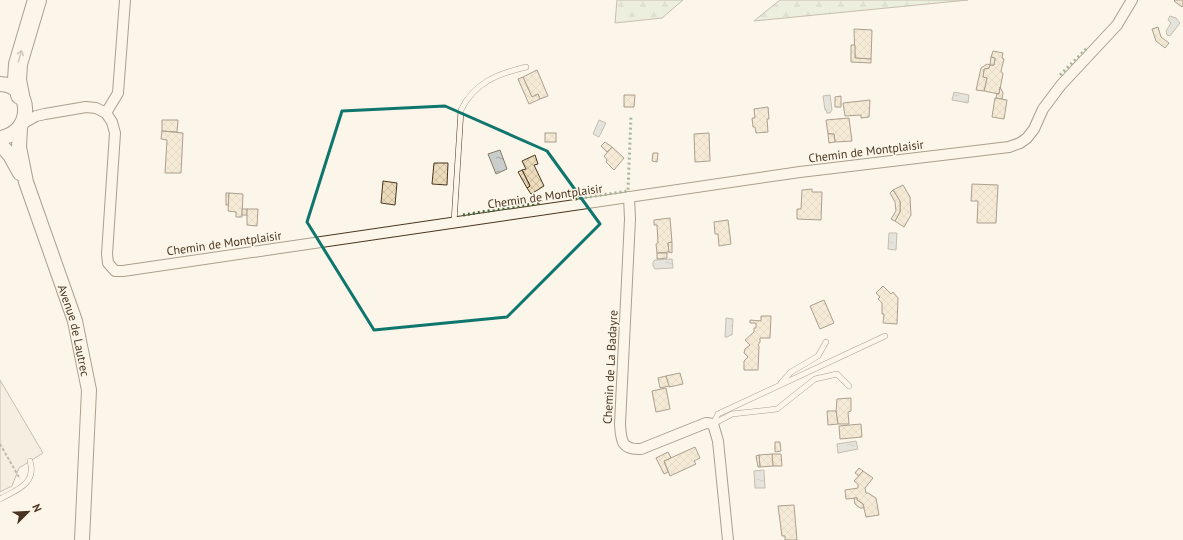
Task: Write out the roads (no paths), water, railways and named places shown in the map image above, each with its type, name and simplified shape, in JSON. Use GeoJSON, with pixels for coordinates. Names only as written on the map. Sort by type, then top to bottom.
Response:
{"type":"FeatureCollection","features":[{"type":"Feature","properties":{"kind":"highway"},"geometry":{"type":"LineString","coordinates":[[22,99],[17,80],[18,64],[37,0]]}},
{"type":"Feature","properties":{"kind":"main road"},"geometry":{"type":"LineString","coordinates":[[1,83],[16,90],[22,99]]}},
{"type":"Feature","properties":{"kind":"main road","name":"Avenue de Lautrec"},"geometry":{"type":"LineString","coordinates":[[22,99],[26,110],[21,126],[19,147],[26,182],[75,321],[89,390],[82,540]]}},
{"type":"Feature","properties":{"kind":"main road"},"geometry":{"type":"LineString","coordinates":[[0,138],[14,133],[21,126]]}},
{"type":"Feature","properties":{"kind":"main road"},"geometry":{"type":"LineString","coordinates":[[0,144],[10,155],[26,182]]}},
{"type":"Feature","properties":{"kind":"street"},"geometry":{"type":"LineString","coordinates":[[21,126],[36,116],[86,107],[96,108],[106,113],[118,93],[125,0]]}},
{"type":"Feature","properties":{"kind":"street","name":"Chemin de Montplaisir"},"geometry":{"type":"LineString","coordinates":[[106,113],[112,122],[115,133],[106,254],[108,263],[115,271],[123,271],[800,172],[1009,147],[1020,143],[1031,134],[1042,109],[1061,85],[1117,24],[1132,0]]}},
{"type":"Feature","properties":{"kind":"street"},"geometry":{"type":"LineString","coordinates":[[22,99],[33,110],[45,114]]}},
{"type":"Feature","properties":{"kind":"street","name":"Chemin de La Badayre"},"geometry":{"type":"LineString","coordinates":[[629,197],[630,219],[620,437],[625,446],[632,450],[641,449],[706,423],[713,424]]}},
{"type":"Feature","properties":{"kind":"street"},"geometry":{"type":"LineString","coordinates":[[713,424],[718,441],[728,540]]}},
{"type":"Feature","properties":{"kind":"lane"},"geometry":{"type":"LineString","coordinates":[[454,222],[461,110],[466,100],[475,89],[485,82],[513,70],[526,67]]}},
{"type":"Feature","properties":{"kind":"lane"},"geometry":{"type":"LineString","coordinates":[[713,424],[718,414],[885,336]]}},
{"type":"Feature","properties":{"kind":"lane"},"geometry":{"type":"LineString","coordinates":[[779,386],[791,372],[818,356],[826,342]]}},
{"type":"Feature","properties":{"kind":"lane"},"geometry":{"type":"LineString","coordinates":[[713,424],[732,414],[777,409],[815,379],[837,374],[850,386]]}},
{"type":"Feature","properties":{"kind":"lane"},"geometry":{"type":"LineString","coordinates":[[0,500],[30,480],[32,468],[30,461]]}},
{"type":"Feature","properties":{"kind":"water"},"geometry":{"type":"Polygon","coordinates":[[[1170,16],[1176,18],[1180,23],[1170,36],[1167,35],[1166,31],[1171,23],[1168,20],[1170,16]]]}},
{"type":"Feature","properties":{"kind":"water"},"geometry":{"type":"Polygon","coordinates":[[[954,92],[969,95],[968,103],[952,100],[954,92]]]}},
{"type":"Feature","properties":{"kind":"water"},"geometry":{"type":"Polygon","coordinates":[[[830,95],[832,110],[830,113],[827,113],[825,110],[823,96],[830,95]]]}},
{"type":"Feature","properties":{"kind":"water"},"geometry":{"type":"Polygon","coordinates":[[[599,120],[606,123],[599,137],[593,134],[599,120]]]}},
{"type":"Feature","properties":{"kind":"water"},"geometry":{"type":"Polygon","coordinates":[[[500,150],[507,169],[496,174],[488,154],[500,150]]]}},
{"type":"Feature","properties":{"kind":"water"},"geometry":{"type":"Polygon","coordinates":[[[889,233],[897,233],[896,250],[888,249],[889,233]]]}},
{"type":"Feature","properties":{"kind":"water"},"geometry":{"type":"Polygon","coordinates":[[[672,259],[673,268],[655,269],[653,266],[653,262],[655,260],[672,259]]]}},
{"type":"Feature","properties":{"kind":"water"},"geometry":{"type":"Polygon","coordinates":[[[726,318],[733,319],[732,335],[728,337],[725,337],[726,318]]]}},
{"type":"Feature","properties":{"kind":"water"},"geometry":{"type":"Polygon","coordinates":[[[856,441],[858,449],[838,453],[837,444],[856,441]]]}},
{"type":"Feature","properties":{"kind":"water"},"geometry":{"type":"Polygon","coordinates":[[[764,470],[765,488],[755,488],[754,471],[764,470]]]}}]}
